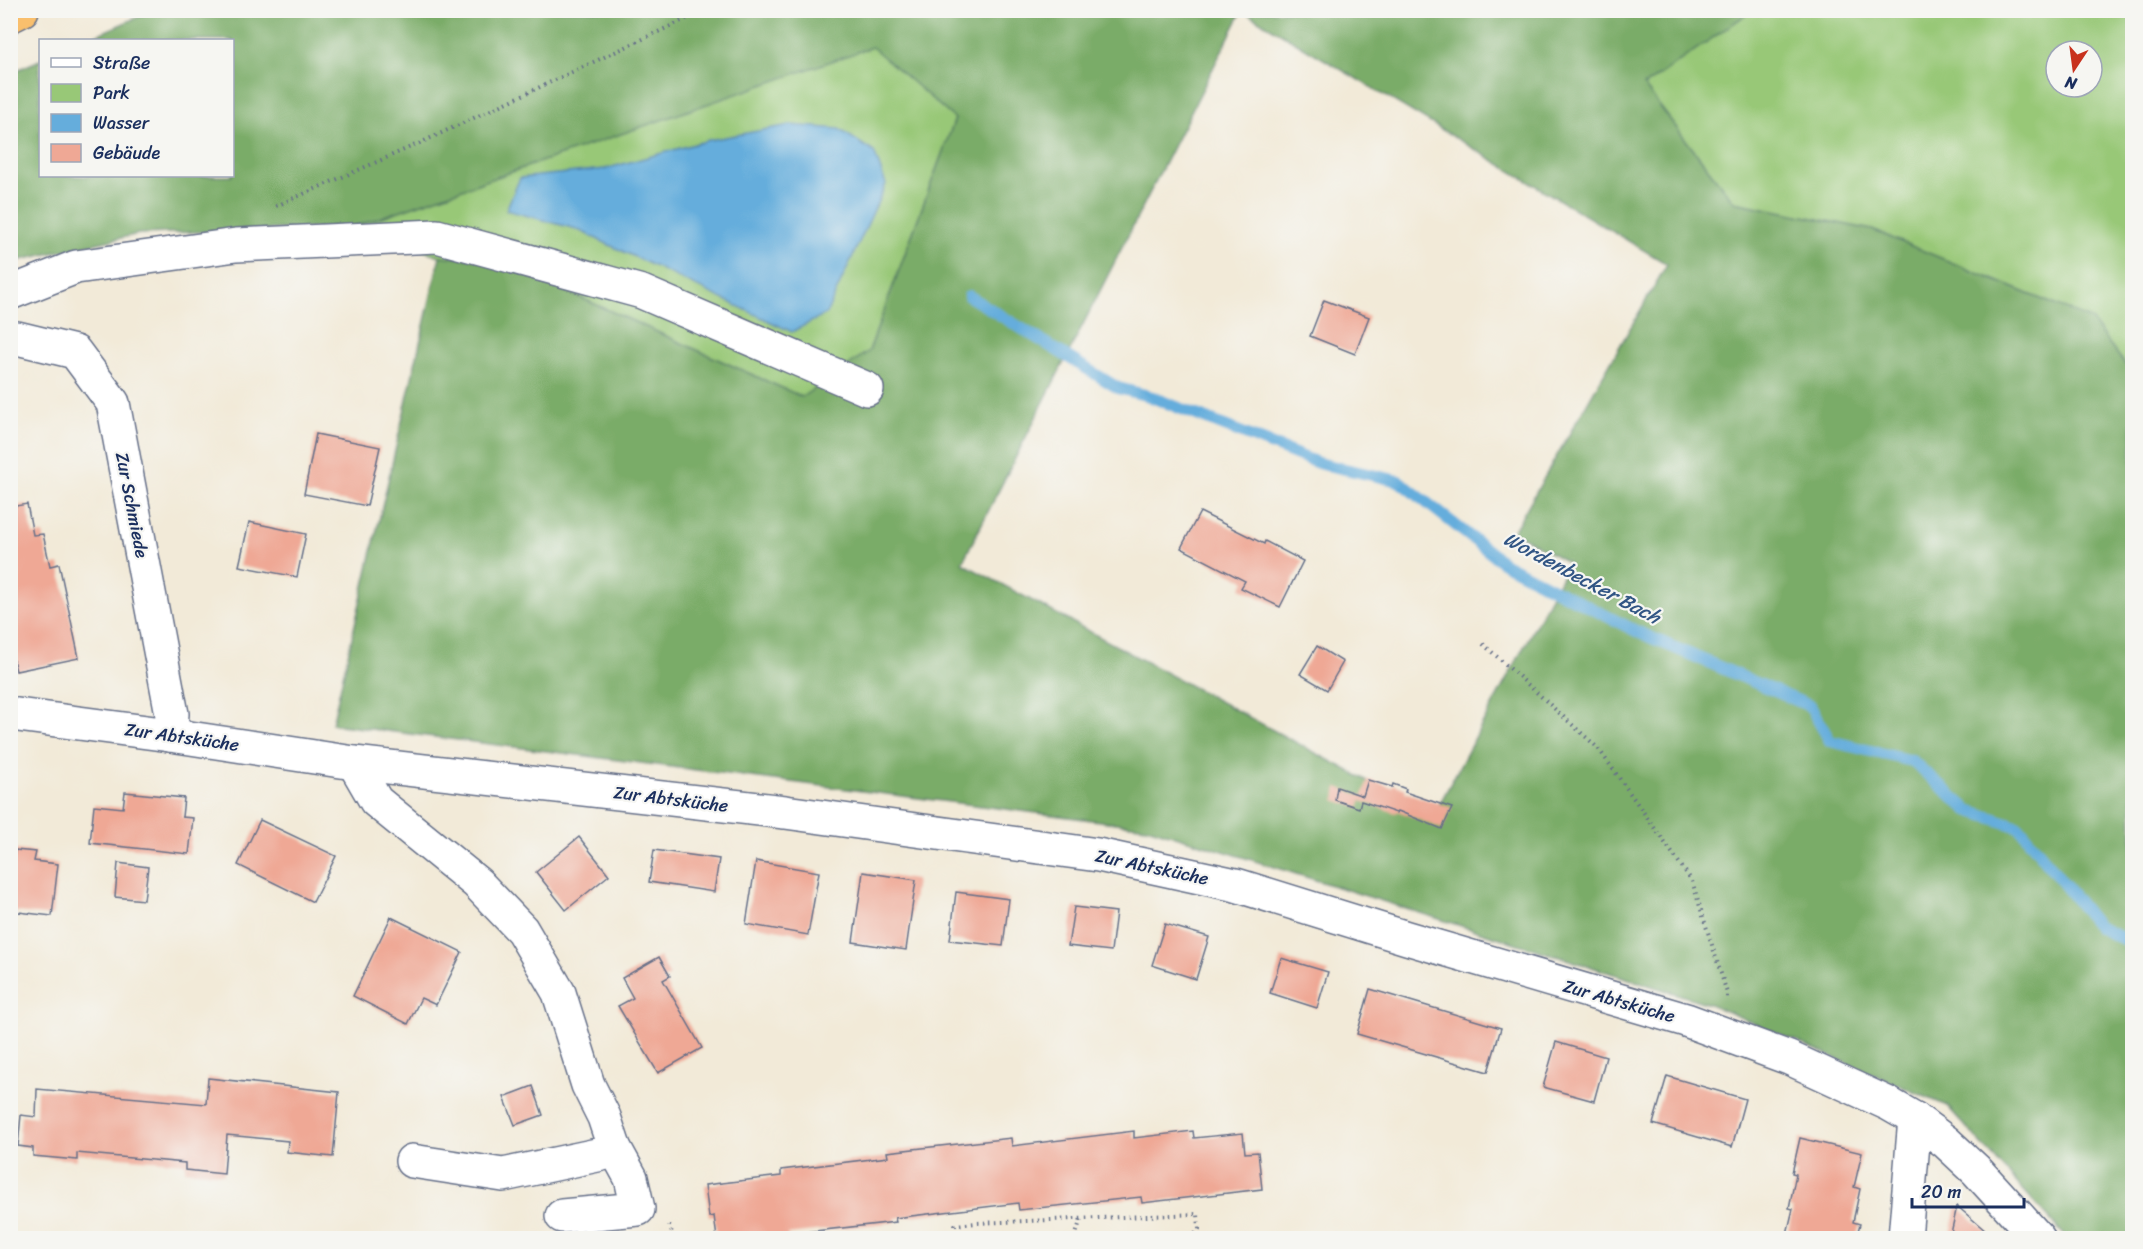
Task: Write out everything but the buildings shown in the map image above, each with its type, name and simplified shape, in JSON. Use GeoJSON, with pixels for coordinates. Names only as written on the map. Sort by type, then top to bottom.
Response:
{"type":"FeatureCollection","features":[{"type":"Feature","properties":{"kind":"highway"},"geometry":{"type":"LineString","coordinates":[[10,16],[22,10]]}},
{"type":"Feature","properties":{"kind":"street"},"geometry":{"type":"LineString","coordinates":[[10,293],[76,267],[236,245],[437,236],[642,292],[867,388]]}},
{"type":"Feature","properties":{"kind":"street","name":"Zur Schmiede"},"geometry":{"type":"LineString","coordinates":[[10,339],[17,338],[75,352],[113,403],[172,714],[170,735]]}},
{"type":"Feature","properties":{"kind":"street","name":"Zur Abtsküche"},"geometry":{"type":"LineString","coordinates":[[10,714],[354,763],[785,812],[1098,855],[1236,885],[1407,939],[1686,1020],[1790,1058],[1889,1104],[1915,1119],[1946,1142],[1976,1170],[2038,1239]]}},
{"type":"Feature","properties":{"kind":"street"},"geometry":{"type":"LineString","coordinates":[[354,763],[376,801],[477,883],[522,930],[558,993],[588,1085],[604,1117],[614,1148],[631,1178],[638,1209],[561,1216]]}},
{"type":"Feature","properties":{"kind":"street"},"geometry":{"type":"LineString","coordinates":[[1905,1239],[1915,1119]]}},
{"type":"Feature","properties":{"kind":"street"},"geometry":{"type":"LineString","coordinates":[[412,1161],[503,1174],[602,1154],[614,1148]]}},
{"type":"Feature","properties":{"kind":"path"},"geometry":{"type":"LineString","coordinates":[[268,209],[420,143],[705,10]]}},
{"type":"Feature","properties":{"kind":"path"},"geometry":{"type":"LineString","coordinates":[[1483,645],[1598,748],[1692,881],[1727,993],[1726,1035]]}},
{"type":"Feature","properties":{"kind":"path"},"geometry":{"type":"LineString","coordinates":[[955,1239],[955,1225],[1198,1214],[1199,1229],[1192,1239]]}},
{"type":"Feature","properties":{"kind":"path"},"geometry":{"type":"LineString","coordinates":[[1075,1239],[1081,1218]]}},
{"type":"Feature","properties":{"kind":"green space"},"geometry":{"type":"Polygon","coordinates":[[[154,10],[1242,11],[962,563],[1433,816],[1569,563],[1513,532],[1667,264],[1243,11],[1751,11],[1644,86],[1734,202],[1872,230],[2090,319],[2132,373],[2132,1238],[2067,1238],[1947,1106],[1709,1004],[1147,827],[332,724],[440,256],[501,262],[802,397],[869,351],[955,119],[872,47],[353,227],[139,234],[11,262],[10,73],[39,60],[39,177],[234,177],[234,39],[87,39],[154,10]]]}},
{"type":"Feature","properties":{"kind":"green space"},"geometry":{"type":"Polygon","coordinates":[[[1751,11],[2131,11],[2132,373],[2090,319],[1872,230],[1734,202],[1644,86],[1751,11]]]}},
{"type":"Feature","properties":{"kind":"green space"},"geometry":{"type":"Polygon","coordinates":[[[872,46],[955,119],[869,351],[802,397],[501,262],[440,256],[353,227],[872,46]]]}},
{"type":"Feature","properties":{"kind":"water"},"geometry":{"type":"Polygon","coordinates":[[[790,125],[839,129],[874,152],[886,184],[826,314],[792,332],[576,229],[506,210],[520,178],[605,169],[709,140],[790,125]]]}},
{"type":"Feature","properties":{"kind":"waterway","name":"Wordenbecker Bach"},"geometry":{"type":"LineString","coordinates":[[969,296],[1118,388],[1149,396],[1318,463],[1399,481],[1505,564],[1638,632],[1810,706],[1830,741],[1912,761],[1968,810],[2019,827],[2098,927],[2132,943]]}}]}
